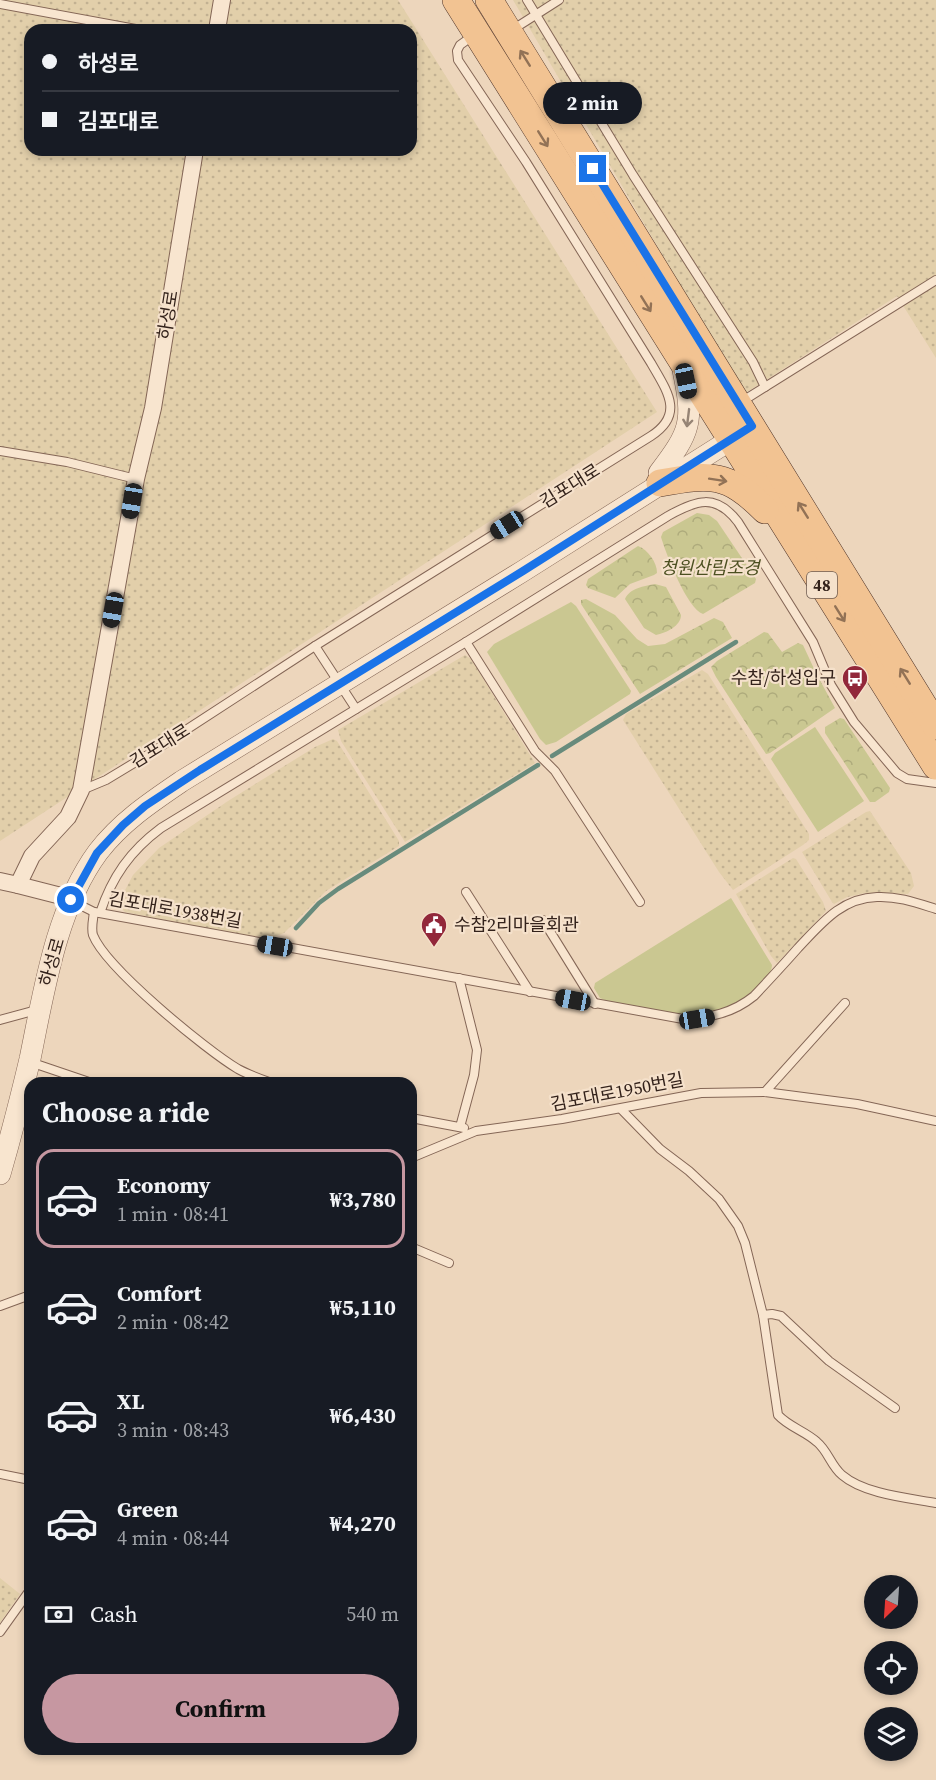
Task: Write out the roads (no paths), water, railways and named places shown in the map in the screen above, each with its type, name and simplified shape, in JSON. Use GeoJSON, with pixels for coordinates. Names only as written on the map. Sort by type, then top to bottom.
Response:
{"type":"FeatureCollection","features":[{"type":"Feature","properties":{"kind":"main road","name":"48"},"geometry":{"type":"LineString","coordinates":[[456,0],[681,361],[739,423],[791,536],[936,766]]}},
{"type":"Feature","properties":{"kind":"main road","name":"48"},"geometry":{"type":"LineString","coordinates":[[489,0],[739,423],[936,726]]}},
{"type":"Feature","properties":{"kind":"main road"},"geometry":{"type":"LineString","coordinates":[[659,478],[702,478],[731,482],[747,492],[791,536]]}},
{"type":"Feature","properties":{"kind":"street"},"geometry":{"type":"LineString","coordinates":[[218,24],[222,0]]}},
{"type":"Feature","properties":{"kind":"street","name":"하성로"},"geometry":{"type":"LineString","coordinates":[[18,885],[32,856],[68,817],[81,790],[136,479],[153,408],[194,156]]}},
{"type":"Feature","properties":{"kind":"street"},"geometry":{"type":"LineString","coordinates":[[659,478],[680,446],[688,425],[690,401],[681,361]]}},
{"type":"Feature","properties":{"kind":"street","name":"하성로"},"geometry":{"type":"LineString","coordinates":[[0,1174],[51,938],[81,865],[104,832],[130,808],[174,776],[523,571],[739,423]]}},
{"type":"Feature","properties":{"kind":"street"},"geometry":{"type":"LineString","coordinates":[[0,881],[68,898]]}},
{"type":"Feature","properties":{"kind":"street","name":"하성로"},"geometry":{"type":"LineString","coordinates":[[0,1146],[25,1061]]}},
{"type":"Feature","properties":{"kind":"lane"},"geometry":{"type":"LineString","coordinates":[[527,0],[633,175],[753,362],[765,387]]}},
{"type":"Feature","properties":{"kind":"lane"},"geometry":{"type":"LineString","coordinates":[[509,32],[559,0]]}},
{"type":"Feature","properties":{"kind":"lane"},"geometry":{"type":"LineString","coordinates":[[0,4],[108,24]]}},
{"type":"Feature","properties":{"kind":"lane","name":"김포대로"},"geometry":{"type":"LineString","coordinates":[[81,790],[106,780],[149,754],[315,646],[651,436],[666,424],[670,416],[667,391],[507,132],[459,60],[457,51],[460,45],[476,33]]}},
{"type":"Feature","properties":{"kind":"lane"},"geometry":{"type":"LineString","coordinates":[[739,423],[765,387],[936,280]]}},
{"type":"Feature","properties":{"kind":"lane"},"geometry":{"type":"LineString","coordinates":[[0,451],[67,462],[136,479]]}},
{"type":"Feature","properties":{"kind":"lane"},"geometry":{"type":"LineString","coordinates":[[258,1077],[239,1069],[194,1038],[107,956],[95,939],[92,929],[97,913],[118,871],[147,838],[188,809],[466,642],[668,516],[699,502],[716,503],[723,506],[738,522],[813,642],[831,685],[854,722],[897,773],[907,778],[936,783]]}},
{"type":"Feature","properties":{"kind":"lane"},"geometry":{"type":"LineString","coordinates":[[466,642],[535,751],[555,771],[640,902]]}},
{"type":"Feature","properties":{"kind":"lane"},"geometry":{"type":"LineString","coordinates":[[315,646],[356,709]]}},
{"type":"Feature","properties":{"kind":"lane"},"geometry":{"type":"LineString","coordinates":[[466,892],[530,992]]}},
{"type":"Feature","properties":{"kind":"lane","name":"김포대로1938번길"},"geometry":{"type":"LineString","coordinates":[[68,898],[97,913],[683,1019],[725,1013],[745,1004],[819,925],[846,904],[878,897],[901,898],[936,909]]}},
{"type":"Feature","properties":{"kind":"lane"},"geometry":{"type":"LineString","coordinates":[[543,920],[595,1004]]}},
{"type":"Feature","properties":{"kind":"lane"},"geometry":{"type":"LineString","coordinates":[[459,978],[477,1050],[474,1075],[460,1127]]}},
{"type":"Feature","properties":{"kind":"lane"},"geometry":{"type":"LineString","coordinates":[[765,1092],[845,1003]]}},
{"type":"Feature","properties":{"kind":"lane"},"geometry":{"type":"LineString","coordinates":[[0,1020],[36,1010]]}},
{"type":"Feature","properties":{"kind":"lane"},"geometry":{"type":"LineString","coordinates":[[25,1061],[74,1077]]}},
{"type":"Feature","properties":{"kind":"lane","name":"김포대로1950번길"},"geometry":{"type":"LineString","coordinates":[[417,1156],[476,1131],[532,1125],[701,1093],[765,1092],[857,1104],[936,1121]]}},
{"type":"Feature","properties":{"kind":"lane"},"geometry":{"type":"LineString","coordinates":[[621,1109],[660,1149],[705,1185],[730,1214],[743,1235],[763,1315],[778,1415],[817,1442],[837,1470],[852,1482],[876,1491],[936,1503]]}},
{"type":"Feature","properties":{"kind":"lane","name":"김포대로1950번길"},"geometry":{"type":"LineString","coordinates":[[417,1119],[476,1131]]}},
{"type":"Feature","properties":{"kind":"lane"},"geometry":{"type":"LineString","coordinates":[[417,1249],[449,1263]]}},
{"type":"Feature","properties":{"kind":"lane"},"geometry":{"type":"LineString","coordinates":[[0,1306],[24,1297]]}},
{"type":"Feature","properties":{"kind":"lane"},"geometry":{"type":"LineString","coordinates":[[763,1315],[781,1316],[829,1361],[895,1408]]}},
{"type":"Feature","properties":{"kind":"lane"},"geometry":{"type":"LineString","coordinates":[[0,1474],[24,1479]]}},
{"type":"Feature","properties":{"kind":"lane"},"geometry":{"type":"LineString","coordinates":[[0,1632],[24,1598]]}},
{"type":"Feature","properties":{"kind":"waterway"},"geometry":{"type":"LineString","coordinates":[[552,756],[736,642]]}},
{"type":"Feature","properties":{"kind":"waterway"},"geometry":{"type":"LineString","coordinates":[[296,928],[319,903],[338,889],[538,765]]}},
{"type":"Feature","properties":{"kind":"place","name":"수참/하성입구"},"geometry":{"type":"Point","coordinates":[855,701]}},
{"type":"Feature","properties":{"kind":"place","name":"수참2리마을회관"},"geometry":{"type":"Point","coordinates":[434,948]}},
{"type":"Feature","properties":{"kind":"park label","name":"청원산림조경"},"geometry":{"type":"Point","coordinates":[710,568]}}]}
